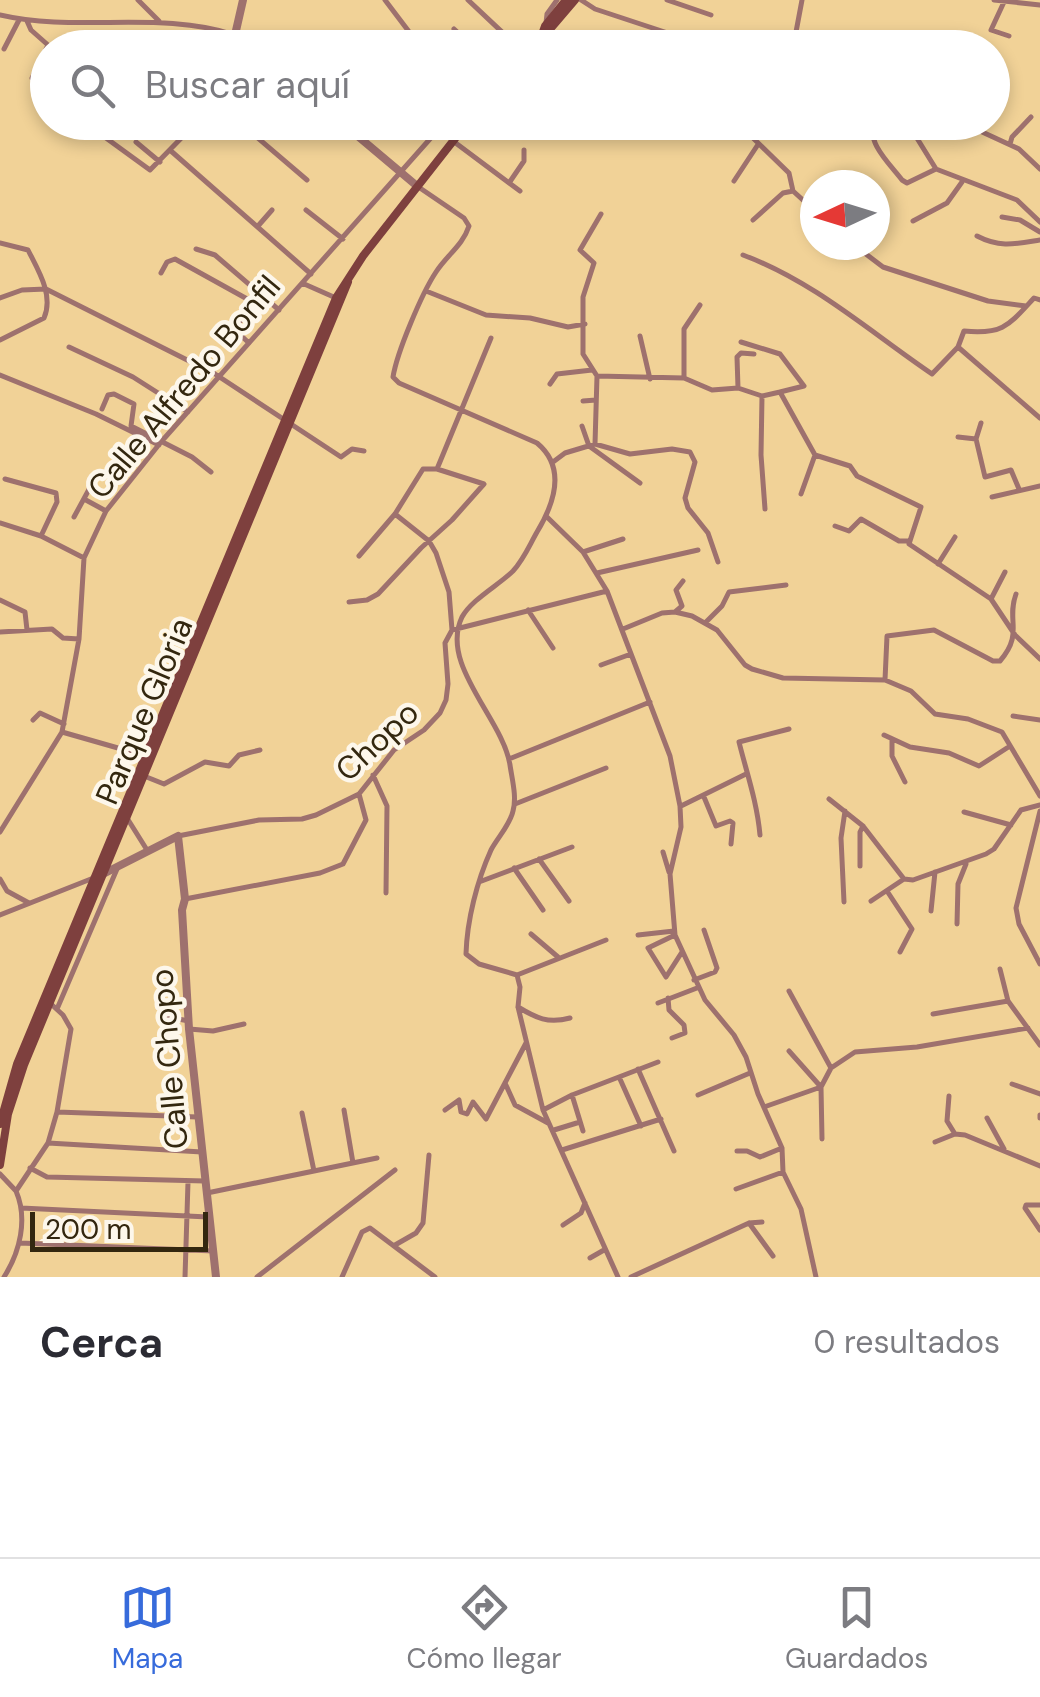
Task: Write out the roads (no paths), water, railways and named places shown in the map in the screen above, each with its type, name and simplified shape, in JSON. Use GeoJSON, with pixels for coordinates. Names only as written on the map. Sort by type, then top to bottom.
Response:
{"type":"FeatureCollection","features":[{"type":"Feature","properties":{"kind":"main road"},"geometry":{"type":"LineString","coordinates":[[544,30],[566,0]]}},
{"type":"Feature","properties":{"kind":"main road"},"geometry":{"type":"LineString","coordinates":[[549,30],[578,0]]}},
{"type":"Feature","properties":{"kind":"main road","name":"Parque Gloria"},"geometry":{"type":"LineString","coordinates":[[317,352],[336,298],[453,141]]}},
{"type":"Feature","properties":{"kind":"main road","name":"Parque Gloria"},"geometry":{"type":"LineString","coordinates":[[0,1165],[14,1091],[286,420],[348,280]]}},
{"type":"Feature","properties":{"kind":"main road","name":"Parque Gloria"},"geometry":{"type":"LineString","coordinates":[[99,876],[127,818],[148,757]]}},
{"type":"Feature","properties":{"kind":"main road","name":"Parque Gloria"},"geometry":{"type":"LineString","coordinates":[[0,1124],[8,1090],[50,1004]]}},
{"type":"Feature","properties":{"kind":"street"},"geometry":{"type":"LineString","coordinates":[[138,0],[161,23]]}},
{"type":"Feature","properties":{"kind":"street"},"geometry":{"type":"LineString","coordinates":[[237,30],[243,0]]}},
{"type":"Feature","properties":{"kind":"street"},"geometry":{"type":"LineString","coordinates":[[385,0],[407,30]]}},
{"type":"Feature","properties":{"kind":"street"},"geometry":{"type":"LineString","coordinates":[[468,0],[500,30]]}},
{"type":"Feature","properties":{"kind":"street"},"geometry":{"type":"LineString","coordinates":[[546,26],[547,14],[557,0]]}},
{"type":"Feature","properties":{"kind":"street"},"geometry":{"type":"LineString","coordinates":[[578,0],[659,30]]}},
{"type":"Feature","properties":{"kind":"street"},"geometry":{"type":"LineString","coordinates":[[667,0],[711,15]]}},
{"type":"Feature","properties":{"kind":"street"},"geometry":{"type":"LineString","coordinates":[[796,30],[802,0]]}},
{"type":"Feature","properties":{"kind":"street"},"geometry":{"type":"LineString","coordinates":[[994,0],[1040,5]]}},
{"type":"Feature","properties":{"kind":"street"},"geometry":{"type":"LineString","coordinates":[[991,30],[1004,2]]}},
{"type":"Feature","properties":{"kind":"street"},"geometry":{"type":"LineString","coordinates":[[0,15],[24,20],[161,23],[222,30]]}},
{"type":"Feature","properties":{"kind":"street"},"geometry":{"type":"LineString","coordinates":[[24,20],[31,30]]}},
{"type":"Feature","properties":{"kind":"street"},"geometry":{"type":"LineString","coordinates":[[4,49],[24,20]]}},
{"type":"Feature","properties":{"kind":"street"},"geometry":{"type":"LineString","coordinates":[[1010,144],[1031,117]]}},
{"type":"Feature","properties":{"kind":"street"},"geometry":{"type":"LineString","coordinates":[[109,140],[150,170],[181,140]]}},
{"type":"Feature","properties":{"kind":"street"},"geometry":{"type":"LineString","coordinates":[[261,140],[307,180]]}},
{"type":"Feature","properties":{"kind":"street"},"geometry":{"type":"LineString","coordinates":[[361,140],[400,174],[464,218],[469,226],[465,239],[437,270],[426,291],[393,377],[460,412],[537,444],[553,462],[554,498],[525,557],[465,613],[460,626],[459,652],[503,736],[515,804],[479,882],[466,954],[479,964],[517,975],[606,940]]}},
{"type":"Feature","properties":{"kind":"street","name":"Calle Alfredo Bonfil"},"geometry":{"type":"LineString","coordinates":[[0,832],[4,819],[62,732],[79,639],[84,558],[106,511],[160,443],[429,140]]}},
{"type":"Feature","properties":{"kind":"street"},"geometry":{"type":"LineString","coordinates":[[754,140],[789,172],[792,191],[800,198]]}},
{"type":"Feature","properties":{"kind":"street"},"geometry":{"type":"LineString","coordinates":[[873,140],[906,183],[936,169]]}},
{"type":"Feature","properties":{"kind":"street"},"geometry":{"type":"LineString","coordinates":[[918,140],[936,169],[1017,200],[1040,222]]}},
{"type":"Feature","properties":{"kind":"street"},"geometry":{"type":"LineString","coordinates":[[1000,140],[1040,169]]}},
{"type":"Feature","properties":{"kind":"street"},"geometry":{"type":"LineString","coordinates":[[453,141],[520,191]]}},
{"type":"Feature","properties":{"kind":"street"},"geometry":{"type":"LineString","coordinates":[[136,142],[160,162]]}},
{"type":"Feature","properties":{"kind":"street"},"geometry":{"type":"LineString","coordinates":[[734,181],[758,146]]}},
{"type":"Feature","properties":{"kind":"street"},"geometry":{"type":"LineString","coordinates":[[509,183],[524,161],[524,150]]}},
{"type":"Feature","properties":{"kind":"street"},"geometry":{"type":"LineString","coordinates":[[171,152],[311,274]]}},
{"type":"Feature","properties":{"kind":"street"},"geometry":{"type":"LineString","coordinates":[[913,221],[947,203],[962,182]]}},
{"type":"Feature","properties":{"kind":"street"},"geometry":{"type":"LineString","coordinates":[[753,220],[783,193],[792,191]]}},
{"type":"Feature","properties":{"kind":"street"},"geometry":{"type":"LineString","coordinates":[[258,226],[272,210]]}},
{"type":"Feature","properties":{"kind":"street"},"geometry":{"type":"LineString","coordinates":[[306,210],[343,239]]}},
{"type":"Feature","properties":{"kind":"street"},"geometry":{"type":"LineString","coordinates":[[592,445],[596,400],[594,373],[584,354],[583,297],[594,263],[580,250],[601,214]]}},
{"type":"Feature","properties":{"kind":"street"},"geometry":{"type":"LineString","coordinates":[[1002,218],[1020,220],[1040,232]]}},
{"type":"Feature","properties":{"kind":"street"},"geometry":{"type":"LineString","coordinates":[[977,236],[1006,246],[1040,240]]}},
{"type":"Feature","properties":{"kind":"street"},"geometry":{"type":"LineString","coordinates":[[0,243],[28,250],[46,290],[48,311],[44,318],[0,340]]}},
{"type":"Feature","properties":{"kind":"street"},"geometry":{"type":"LineString","coordinates":[[196,248],[215,255],[278,310]]}},
{"type":"Feature","properties":{"kind":"street"},"geometry":{"type":"LineString","coordinates":[[743,255],[776,266],[854,316],[898,353],[932,374],[958,347],[964,330],[1000,330],[1034,298],[1040,300]]}},
{"type":"Feature","properties":{"kind":"street"},"geometry":{"type":"LineString","coordinates":[[162,273],[167,262],[175,259],[249,300],[235,332],[250,343]]}},
{"type":"Feature","properties":{"kind":"street"},"geometry":{"type":"LineString","coordinates":[[874,260],[884,267],[988,301],[1026,306]]}},
{"type":"Feature","properties":{"kind":"street"},"geometry":{"type":"LineString","coordinates":[[302,283],[336,298]]}},
{"type":"Feature","properties":{"kind":"street"},"geometry":{"type":"LineString","coordinates":[[0,298],[22,290],[46,290],[220,378],[342,457],[352,450],[364,452]]}},
{"type":"Feature","properties":{"kind":"street"},"geometry":{"type":"LineString","coordinates":[[426,291],[486,314],[568,327],[585,324]]}},
{"type":"Feature","properties":{"kind":"street"},"geometry":{"type":"LineString","coordinates":[[684,378],[684,329],[700,305]]}},
{"type":"Feature","properties":{"kind":"street"},"geometry":{"type":"LineString","coordinates":[[640,336],[650,378]]}},
{"type":"Feature","properties":{"kind":"street"},"geometry":{"type":"LineString","coordinates":[[438,469],[490,338]]}},
{"type":"Feature","properties":{"kind":"street"},"geometry":{"type":"LineString","coordinates":[[550,384],[558,374],[594,373],[684,378],[712,390],[738,388],[762,396],[804,386],[780,354],[741,342]]}},
{"type":"Feature","properties":{"kind":"street"},"geometry":{"type":"LineString","coordinates":[[68,347],[133,378],[188,412]]}},
{"type":"Feature","properties":{"kind":"street"},"geometry":{"type":"LineString","coordinates":[[958,347],[1040,418]]}},
{"type":"Feature","properties":{"kind":"street"},"geometry":{"type":"LineString","coordinates":[[738,388],[737,357],[741,353],[754,354]]}},
{"type":"Feature","properties":{"kind":"street"},"geometry":{"type":"LineString","coordinates":[[0,374],[192,457],[211,472]]}},
{"type":"Feature","properties":{"kind":"street"},"geometry":{"type":"LineString","coordinates":[[780,392],[815,456],[850,466],[857,476],[920,507],[908,541]]}},
{"type":"Feature","properties":{"kind":"street"},"geometry":{"type":"LineString","coordinates":[[102,409],[108,395],[114,394],[134,404],[131,426],[160,443]]}},
{"type":"Feature","properties":{"kind":"street"},"geometry":{"type":"LineString","coordinates":[[97,396],[106,400]]}},
{"type":"Feature","properties":{"kind":"street"},"geometry":{"type":"LineString","coordinates":[[762,396],[760,454],[766,509]]}},
{"type":"Feature","properties":{"kind":"street"},"geometry":{"type":"LineString","coordinates":[[583,401],[596,400]]}},
{"type":"Feature","properties":{"kind":"street"},"geometry":{"type":"LineString","coordinates":[[982,423],[976,439],[985,477],[1011,470],[1019,489]]}},
{"type":"Feature","properties":{"kind":"street"},"geometry":{"type":"LineString","coordinates":[[582,426],[592,445],[640,483]]}},
{"type":"Feature","properties":{"kind":"street"},"geometry":{"type":"LineString","coordinates":[[958,437],[976,439]]}},
{"type":"Feature","properties":{"kind":"street"},"geometry":{"type":"LineString","coordinates":[[553,462],[592,445],[630,454],[672,449],[692,455],[695,462],[685,498],[708,533],[718,562]]}},
{"type":"Feature","properties":{"kind":"street"},"geometry":{"type":"LineString","coordinates":[[800,494],[815,456]]}},
{"type":"Feature","properties":{"kind":"street"},"geometry":{"type":"LineString","coordinates":[[349,602],[378,594],[484,484],[438,469],[423,469],[395,514],[359,556]]}},
{"type":"Feature","properties":{"kind":"street"},"geometry":{"type":"LineString","coordinates":[[5,479],[56,493],[57,502],[41,536]]}},
{"type":"Feature","properties":{"kind":"street"},"geometry":{"type":"LineString","coordinates":[[74,516],[94,482]]}},
{"type":"Feature","properties":{"kind":"street"},"geometry":{"type":"LineString","coordinates":[[992,497],[1040,486]]}},
{"type":"Feature","properties":{"kind":"street"},"geometry":{"type":"LineString","coordinates":[[84,499],[106,511]]}},
{"type":"Feature","properties":{"kind":"street"},"geometry":{"type":"LineString","coordinates":[[395,514],[429,541]]}},
{"type":"Feature","properties":{"kind":"street"},"geometry":{"type":"LineString","coordinates":[[547,518],[583,552],[607,591],[670,756],[681,827],[670,874]]}},
{"type":"Feature","properties":{"kind":"street"},"geometry":{"type":"LineString","coordinates":[[834,526],[849,531],[861,519],[899,541],[908,541]]}},
{"type":"Feature","properties":{"kind":"street"},"geometry":{"type":"LineString","coordinates":[[0,522],[41,536],[84,558]]}},
{"type":"Feature","properties":{"kind":"street"},"geometry":{"type":"LineString","coordinates":[[938,564],[955,537]]}},
{"type":"Feature","properties":{"kind":"street"},"geometry":{"type":"LineString","coordinates":[[583,552],[624,539]]}},
{"type":"Feature","properties":{"kind":"street","name":"Chopo"},"geometry":{"type":"LineString","coordinates":[[178,836],[272,818],[309,818],[359,794],[394,750],[424,730],[440,713],[448,684],[445,643],[452,630],[449,592],[429,541]]}},
{"type":"Feature","properties":{"kind":"street"},"geometry":{"type":"LineString","coordinates":[[908,541],[991,599],[1016,635],[1040,659]]}},
{"type":"Feature","properties":{"kind":"street"},"geometry":{"type":"LineString","coordinates":[[597,572],[698,550]]}},
{"type":"Feature","properties":{"kind":"street"},"geometry":{"type":"LineString","coordinates":[[991,599],[1005,572]]}},
{"type":"Feature","properties":{"kind":"street"},"geometry":{"type":"LineString","coordinates":[[675,612],[682,606],[676,590],[683,580]]}},
{"type":"Feature","properties":{"kind":"street"},"geometry":{"type":"LineString","coordinates":[[706,623],[729,592],[786,585]]}},
{"type":"Feature","properties":{"kind":"street"},"geometry":{"type":"LineString","coordinates":[[452,630],[607,591]]}},
{"type":"Feature","properties":{"kind":"street"},"geometry":{"type":"LineString","coordinates":[[885,680],[888,636],[934,630],[1000,661],[1016,635],[1016,594]]}},
{"type":"Feature","properties":{"kind":"street"},"geometry":{"type":"LineString","coordinates":[[0,600],[25,612],[27,630]]}},
{"type":"Feature","properties":{"kind":"street"},"geometry":{"type":"LineString","coordinates":[[528,610],[552,648]]}},
{"type":"Feature","properties":{"kind":"street"},"geometry":{"type":"LineString","coordinates":[[623,629],[662,613],[675,612],[706,623],[724,636],[752,669],[784,678],[885,680],[911,692],[935,714],[968,719],[1002,732],[1040,796]]}},
{"type":"Feature","properties":{"kind":"street"},"geometry":{"type":"LineString","coordinates":[[0,632],[52,630],[63,638],[79,639]]}},
{"type":"Feature","properties":{"kind":"street"},"geometry":{"type":"LineString","coordinates":[[600,666],[631,654]]}},
{"type":"Feature","properties":{"kind":"street"},"geometry":{"type":"LineString","coordinates":[[509,760],[650,702]]}},
{"type":"Feature","properties":{"kind":"street"},"geometry":{"type":"LineString","coordinates":[[33,720],[40,713],[64,724]]}},
{"type":"Feature","properties":{"kind":"street"},"geometry":{"type":"LineString","coordinates":[[1013,716],[1040,720]]}},
{"type":"Feature","properties":{"kind":"street"},"geometry":{"type":"LineString","coordinates":[[760,835],[756,800],[740,742],[789,729]]}},
{"type":"Feature","properties":{"kind":"street"},"geometry":{"type":"LineString","coordinates":[[62,732],[148,757]]}},
{"type":"Feature","properties":{"kind":"street"},"geometry":{"type":"LineString","coordinates":[[884,735],[910,747],[948,753],[979,766],[1010,746]]}},
{"type":"Feature","properties":{"kind":"street"},"geometry":{"type":"LineString","coordinates":[[892,740],[892,756],[905,782]]}},
{"type":"Feature","properties":{"kind":"street"},"geometry":{"type":"LineString","coordinates":[[144,776],[164,784],[205,762],[228,766],[239,755],[260,750]]}},
{"type":"Feature","properties":{"kind":"street"},"geometry":{"type":"LineString","coordinates":[[515,804],[606,768]]}},
{"type":"Feature","properties":{"kind":"street"},"geometry":{"type":"LineString","coordinates":[[373,774],[387,806],[386,893]]}},
{"type":"Feature","properties":{"kind":"street"},"geometry":{"type":"LineString","coordinates":[[680,806],[746,774]]}},
{"type":"Feature","properties":{"kind":"street"},"geometry":{"type":"LineString","coordinates":[[185,899],[320,873],[343,864],[366,820],[359,794]]}},
{"type":"Feature","properties":{"kind":"street"},"geometry":{"type":"LineString","coordinates":[[704,797],[716,826],[730,821],[733,824],[731,844]]}},
{"type":"Feature","properties":{"kind":"street"},"geometry":{"type":"LineString","coordinates":[[828,799],[863,826],[904,879]]}},
{"type":"Feature","properties":{"kind":"street"},"geometry":{"type":"LineString","coordinates":[[871,901],[904,879],[913,880],[968,862],[994,849],[1021,810],[1040,808],[1016,908],[1018,924],[1040,964]]}},
{"type":"Feature","properties":{"kind":"street"},"geometry":{"type":"LineString","coordinates":[[844,811],[844,902]]}},
{"type":"Feature","properties":{"kind":"street"},"geometry":{"type":"LineString","coordinates":[[964,812],[1012,825]]}},
{"type":"Feature","properties":{"kind":"street"},"geometry":{"type":"LineString","coordinates":[[127,818],[147,850]]}},
{"type":"Feature","properties":{"kind":"street"},"geometry":{"type":"LineString","coordinates":[[860,866],[863,826]]}},
{"type":"Feature","properties":{"kind":"street"},"geometry":{"type":"LineString","coordinates":[[0,915],[99,876],[178,836]]}},
{"type":"Feature","properties":{"kind":"street","name":"Calle Chopo"},"geometry":{"type":"LineString","coordinates":[[178,836],[185,899],[182,910],[189,1025],[216,1277]]}},
{"type":"Feature","properties":{"kind":"street"},"geometry":{"type":"LineString","coordinates":[[479,882],[572,847]]}},
{"type":"Feature","properties":{"kind":"street"},"geometry":{"type":"LineString","coordinates":[[663,852],[670,874],[674,933],[697,988],[741,1045],[782,1148],[783,1172],[801,1209],[816,1277]]}},
{"type":"Feature","properties":{"kind":"street"},"geometry":{"type":"LineString","coordinates":[[540,859],[569,901]]}},
{"type":"Feature","properties":{"kind":"street"},"geometry":{"type":"LineString","coordinates":[[958,924],[958,884],[968,862]]}},
{"type":"Feature","properties":{"kind":"street"},"geometry":{"type":"LineString","coordinates":[[16,1191],[48,1143],[57,1112],[70,1038],[68,1022],[50,1004],[119,864]]}},
{"type":"Feature","properties":{"kind":"street"},"geometry":{"type":"LineString","coordinates":[[514,868],[543,910]]}},
{"type":"Feature","properties":{"kind":"street"},"geometry":{"type":"LineString","coordinates":[[931,911],[935,872]]}},
{"type":"Feature","properties":{"kind":"street"},"geometry":{"type":"LineString","coordinates":[[0,879],[11,895],[29,903]]}},
{"type":"Feature","properties":{"kind":"street"},"geometry":{"type":"LineString","coordinates":[[887,892],[912,929],[900,952]]}},
{"type":"Feature","properties":{"kind":"street"},"geometry":{"type":"LineString","coordinates":[[694,980],[717,968],[704,930]]}},
{"type":"Feature","properties":{"kind":"street"},"geometry":{"type":"LineString","coordinates":[[638,935],[674,933]]}},
{"type":"Feature","properties":{"kind":"street"},"geometry":{"type":"LineString","coordinates":[[674,933],[648,948],[649,953],[666,977],[682,952]]}},
{"type":"Feature","properties":{"kind":"street"},"geometry":{"type":"LineString","coordinates":[[532,934],[558,957]]}},
{"type":"Feature","properties":{"kind":"street"},"geometry":{"type":"LineString","coordinates":[[1000,969],[1008,1001],[1040,1044]]}},
{"type":"Feature","properties":{"kind":"street"},"geometry":{"type":"LineString","coordinates":[[517,975],[518,1007],[543,1110],[618,1277]]}},
{"type":"Feature","properties":{"kind":"street"},"geometry":{"type":"LineString","coordinates":[[658,1004],[697,988]]}},
{"type":"Feature","properties":{"kind":"street"},"geometry":{"type":"LineString","coordinates":[[790,990],[831,1068]]}},
{"type":"Feature","properties":{"kind":"street"},"geometry":{"type":"LineString","coordinates":[[668,998],[669,1010],[684,1025],[685,1033],[672,1038]]}},
{"type":"Feature","properties":{"kind":"street"},"geometry":{"type":"LineString","coordinates":[[932,1014],[1008,1001]]}},
{"type":"Feature","properties":{"kind":"street"},"geometry":{"type":"LineString","coordinates":[[518,1007],[538,1020],[570,1018]]}},
{"type":"Feature","properties":{"kind":"street"},"geometry":{"type":"LineString","coordinates":[[162,1016],[213,1031],[244,1024]]}},
{"type":"Feature","properties":{"kind":"street"},"geometry":{"type":"LineString","coordinates":[[822,1138],[821,1087],[831,1068],[855,1052],[918,1048],[1028,1028]]}},
{"type":"Feature","properties":{"kind":"street"},"geometry":{"type":"LineString","coordinates":[[444,1110],[459,1100],[461,1112],[467,1114],[476,1102],[481,1116],[486,1118],[526,1043]]}},
{"type":"Feature","properties":{"kind":"street"},"geometry":{"type":"LineString","coordinates":[[789,1051],[821,1087]]}},
{"type":"Feature","properties":{"kind":"street"},"geometry":{"type":"LineString","coordinates":[[543,1110],[658,1062]]}},
{"type":"Feature","properties":{"kind":"street"},"geometry":{"type":"LineString","coordinates":[[638,1070],[674,1150]]}},
{"type":"Feature","properties":{"kind":"street"},"geometry":{"type":"LineString","coordinates":[[698,1096],[751,1073]]}},
{"type":"Feature","properties":{"kind":"street"},"geometry":{"type":"LineString","coordinates":[[619,1078],[641,1126]]}},
{"type":"Feature","properties":{"kind":"street"},"geometry":{"type":"LineString","coordinates":[[505,1083],[515,1104],[551,1127],[580,1122]]}},
{"type":"Feature","properties":{"kind":"street"},"geometry":{"type":"LineString","coordinates":[[1012,1084],[1040,1094]]}},
{"type":"Feature","properties":{"kind":"street"},"geometry":{"type":"LineString","coordinates":[[764,1107],[821,1087]]}},
{"type":"Feature","properties":{"kind":"street"},"geometry":{"type":"LineString","coordinates":[[572,1095],[583,1131]]}},
{"type":"Feature","properties":{"kind":"street"},"geometry":{"type":"LineString","coordinates":[[949,1096],[947,1120],[954,1134]]}},
{"type":"Feature","properties":{"kind":"street"},"geometry":{"type":"LineString","coordinates":[[344,1110],[353,1162]]}},
{"type":"Feature","properties":{"kind":"street"},"geometry":{"type":"LineString","coordinates":[[57,1112],[198,1117]]}},
{"type":"Feature","properties":{"kind":"street"},"geometry":{"type":"LineString","coordinates":[[302,1113],[314,1171]]}},
{"type":"Feature","properties":{"kind":"street"},"geometry":{"type":"LineString","coordinates":[[562,1150],[661,1118]]}},
{"type":"Feature","properties":{"kind":"street"},"geometry":{"type":"LineString","coordinates":[[987,1118],[1004,1149]]}},
{"type":"Feature","properties":{"kind":"street"},"geometry":{"type":"LineString","coordinates":[[935,1142],[954,1134],[965,1135],[1040,1166]]}},
{"type":"Feature","properties":{"kind":"street"},"geometry":{"type":"LineString","coordinates":[[48,1143],[202,1152]]}},
{"type":"Feature","properties":{"kind":"street"},"geometry":{"type":"LineString","coordinates":[[737,1151],[760,1157],[782,1148]]}},
{"type":"Feature","properties":{"kind":"street"},"geometry":{"type":"LineString","coordinates":[[394,1245],[416,1233],[423,1223],[429,1155]]}},
{"type":"Feature","properties":{"kind":"street"},"geometry":{"type":"LineString","coordinates":[[207,1193],[376,1158]]}},
{"type":"Feature","properties":{"kind":"street"},"geometry":{"type":"LineString","coordinates":[[30,1168],[46,1176],[206,1181]]}},
{"type":"Feature","properties":{"kind":"street"},"geometry":{"type":"LineString","coordinates":[[257,1277],[395,1170]]}},
{"type":"Feature","properties":{"kind":"street"},"geometry":{"type":"LineString","coordinates":[[736,1190],[783,1172]]}},
{"type":"Feature","properties":{"kind":"street"},"geometry":{"type":"LineString","coordinates":[[0,1174],[16,1191],[22,1208],[20,1243],[6,1275],[14,1277]]}},
{"type":"Feature","properties":{"kind":"street"},"geometry":{"type":"LineString","coordinates":[[184,1277],[188,1182]]}},
{"type":"Feature","properties":{"kind":"street"},"geometry":{"type":"LineString","coordinates":[[563,1225],[581,1213],[586,1200]]}},
{"type":"Feature","properties":{"kind":"street"},"geometry":{"type":"LineString","coordinates":[[1040,1205],[1025,1208],[1040,1230]]}},
{"type":"Feature","properties":{"kind":"street"},"geometry":{"type":"LineString","coordinates":[[22,1208],[210,1217]]}},
{"type":"Feature","properties":{"kind":"street"},"geometry":{"type":"LineString","coordinates":[[631,1277],[749,1223],[762,1222]]}},
{"type":"Feature","properties":{"kind":"street"},"geometry":{"type":"LineString","coordinates":[[749,1223],[773,1256]]}},
{"type":"Feature","properties":{"kind":"street"},"geometry":{"type":"LineString","coordinates":[[342,1277],[365,1229],[374,1230],[435,1277]]}},
{"type":"Feature","properties":{"kind":"street"},"geometry":{"type":"LineString","coordinates":[[20,1243],[214,1251]]}},
{"type":"Feature","properties":{"kind":"street"},"geometry":{"type":"LineString","coordinates":[[590,1258],[604,1250]]}}]}
